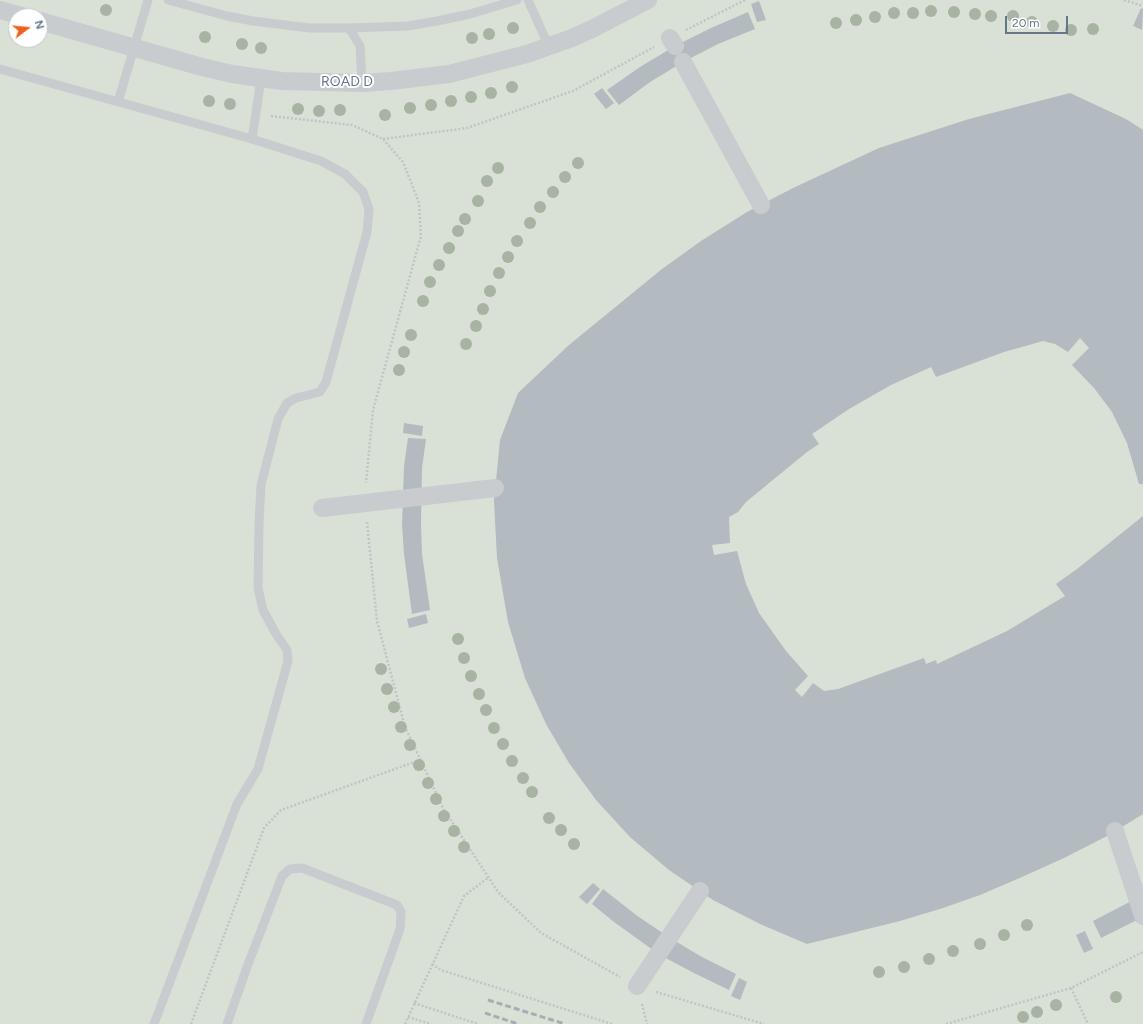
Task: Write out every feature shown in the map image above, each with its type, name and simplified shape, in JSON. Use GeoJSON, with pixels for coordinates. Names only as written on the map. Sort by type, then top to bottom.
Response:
{"type":"FeatureCollection","features":[{"type":"Feature","properties":{"kind":"street","name":"ROAD D"},"geometry":{"type":"LineString","coordinates":[[48,23],[202,67],[261,79],[331,83],[362,83],[414,79],[449,74],[503,61],[549,47],[592,29],[648,0]]}},
{"type":"Feature","properties":{"kind":"street"},"geometry":{"type":"LineString","coordinates":[[683,62],[761,205]]}},
{"type":"Feature","properties":{"kind":"street"},"geometry":{"type":"LineString","coordinates":[[322,508],[495,488]]}},
{"type":"Feature","properties":{"kind":"street"},"geometry":{"type":"LineString","coordinates":[[1115,831],[1143,916]]}},
{"type":"Feature","properties":{"kind":"street"},"geometry":{"type":"LineString","coordinates":[[637,986],[700,892]]}},
{"type":"Feature","properties":{"kind":"lane"},"geometry":{"type":"LineString","coordinates":[[118,102],[148,0]]}},
{"type":"Feature","properties":{"kind":"lane"},"geometry":{"type":"LineString","coordinates":[[168,0],[227,16],[252,21],[310,28],[408,26],[470,14],[517,0]]}},
{"type":"Feature","properties":{"kind":"lane"},"geometry":{"type":"LineString","coordinates":[[528,0],[549,47]]}},
{"type":"Feature","properties":{"kind":"lane"},"geometry":{"type":"LineString","coordinates":[[349,28],[360,46],[362,83]]}},
{"type":"Feature","properties":{"kind":"lane"},"geometry":{"type":"LineString","coordinates":[[0,69],[252,139],[321,161],[345,174],[363,192],[369,209],[367,232],[326,382],[320,392],[296,398],[287,403],[278,419],[261,485],[258,588],[263,610],[276,634],[287,650],[288,661],[258,769],[238,804],[154,1024]]}},
{"type":"Feature","properties":{"kind":"lane"},"geometry":{"type":"LineString","coordinates":[[252,139],[261,79]]}},
{"type":"Feature","properties":{"kind":"lane"},"geometry":{"type":"LineString","coordinates":[[227,1024],[246,967],[282,876],[290,869],[302,868],[397,905],[401,912],[400,929],[366,1024]]}},
{"type":"Feature","properties":{"kind":"path"},"geometry":{"type":"LineString","coordinates":[[382,139],[467,128],[573,91],[672,42],[745,0]]}},
{"type":"Feature","properties":{"kind":"path"},"geometry":{"type":"LineString","coordinates":[[1124,0],[1143,6]]}},
{"type":"Feature","properties":{"kind":"path"},"geometry":{"type":"LineString","coordinates":[[271,116],[352,126],[382,139],[403,162],[419,203],[421,236],[373,410],[365,503],[377,621],[405,727],[443,808],[498,892],[541,933],[637,986],[764,1024]]}},
{"type":"Feature","properties":{"kind":"path"},"geometry":{"type":"LineString","coordinates":[[191,1024],[264,828],[280,810],[420,760]]}},
{"type":"Feature","properties":{"kind":"path"},"geometry":{"type":"LineString","coordinates":[[405,1024],[464,896],[489,877]]}},
{"type":"Feature","properties":{"kind":"path"},"geometry":{"type":"LineString","coordinates":[[946,1024],[1071,988],[1143,952]]}},
{"type":"Feature","properties":{"kind":"path"},"geometry":{"type":"LineString","coordinates":[[432,964],[441,970],[612,1024]]}},
{"type":"Feature","properties":{"kind":"path"},"geometry":{"type":"LineString","coordinates":[[1071,988],[1088,1024]]}},
{"type":"Feature","properties":{"kind":"path"},"geometry":{"type":"LineString","coordinates":[[414,1003],[478,1024]]}},
{"type":"Feature","properties":{"kind":"path"},"geometry":{"type":"LineString","coordinates":[[408,1017],[431,1024]]}},
{"type":"Feature","properties":{"kind":"shaded area"},"geometry":{"type":"Polygon","coordinates":[[[0,0],[1143,0],[1143,1024],[0,1024],[0,0]]]}},
{"type":"Feature","properties":{"kind":"building"},"geometry":{"type":"Polygon","coordinates":[[[759,1],[766,20],[757,22],[751,4],[759,1]]]}},
{"type":"Feature","properties":{"kind":"building"},"geometry":{"type":"Polygon","coordinates":[[[1141,8],[1143,9],[1142,30],[1133,26],[1141,8]]]}},
{"type":"Feature","properties":{"kind":"building"},"geometry":{"type":"Polygon","coordinates":[[[748,12],[755,29],[718,44],[683,62],[650,82],[619,105],[607,90],[640,67],[675,46],[748,12]]]}},
{"type":"Feature","properties":{"kind":"building"},"geometry":{"type":"Polygon","coordinates":[[[602,88],[614,103],[606,109],[594,94],[602,88]]]}},
{"type":"Feature","properties":{"kind":"building"},"geometry":{"type":"Polygon","coordinates":[[[1070,93],[1126,119],[1143,130],[1143,484],[1139,484],[1127,443],[1112,412],[1094,388],[1072,365],[1089,348],[1080,338],[1068,352],[1055,344],[1043,341],[1004,352],[936,377],[931,367],[891,385],[849,409],[812,434],[819,444],[807,452],[746,502],[738,512],[729,517],[730,543],[712,545],[714,555],[737,551],[746,584],[759,613],[786,651],[808,676],[795,690],[802,697],[813,683],[824,691],[838,689],[924,658],[926,664],[936,660],[937,664],[1007,631],[1065,596],[1056,584],[1143,516],[1143,814],[1109,835],[1064,858],[980,895],[900,921],[807,944],[760,924],[713,900],[669,870],[630,837],[596,800],[569,763],[546,724],[525,678],[508,622],[497,558],[494,501],[500,440],[518,393],[569,345],[662,269],[701,241],[747,212],[793,188],[879,148],[969,119],[1070,93]]]}},
{"type":"Feature","properties":{"kind":"building"},"geometry":{"type":"Polygon","coordinates":[[[404,423],[423,426],[422,436],[403,433],[404,423]]]}},
{"type":"Feature","properties":{"kind":"building"},"geometry":{"type":"Polygon","coordinates":[[[408,438],[426,439],[422,468],[421,524],[422,554],[430,610],[412,614],[404,554],[402,524],[404,466],[408,438]]]}},
{"type":"Feature","properties":{"kind":"building"},"geometry":{"type":"Polygon","coordinates":[[[426,614],[428,623],[409,628],[407,619],[426,614]]]}},
{"type":"Feature","properties":{"kind":"building"},"geometry":{"type":"Polygon","coordinates":[[[593,883],[600,889],[587,904],[579,897],[593,883]]]}},
{"type":"Feature","properties":{"kind":"building"},"geometry":{"type":"Polygon","coordinates":[[[603,889],[636,915],[670,938],[702,957],[736,974],[729,990],[660,955],[614,922],[592,904],[603,889]]]}},
{"type":"Feature","properties":{"kind":"building"},"geometry":{"type":"Polygon","coordinates":[[[1143,895],[1143,917],[1101,938],[1093,921],[1143,895]]]}},
{"type":"Feature","properties":{"kind":"building"},"geometry":{"type":"Polygon","coordinates":[[[1085,931],[1093,949],[1084,953],[1076,935],[1085,931]]]}},
{"type":"Feature","properties":{"kind":"building"},"geometry":{"type":"Polygon","coordinates":[[[739,978],[747,982],[740,1000],[731,996],[739,978]]]}},
{"type":"Feature","properties":{"kind":"railway"},"geometry":{"type":"LineString","coordinates":[[488,1000],[565,1024]]}},
{"type":"Feature","properties":{"kind":"railway"},"geometry":{"type":"LineString","coordinates":[[485,1013],[518,1024]]}}]}
